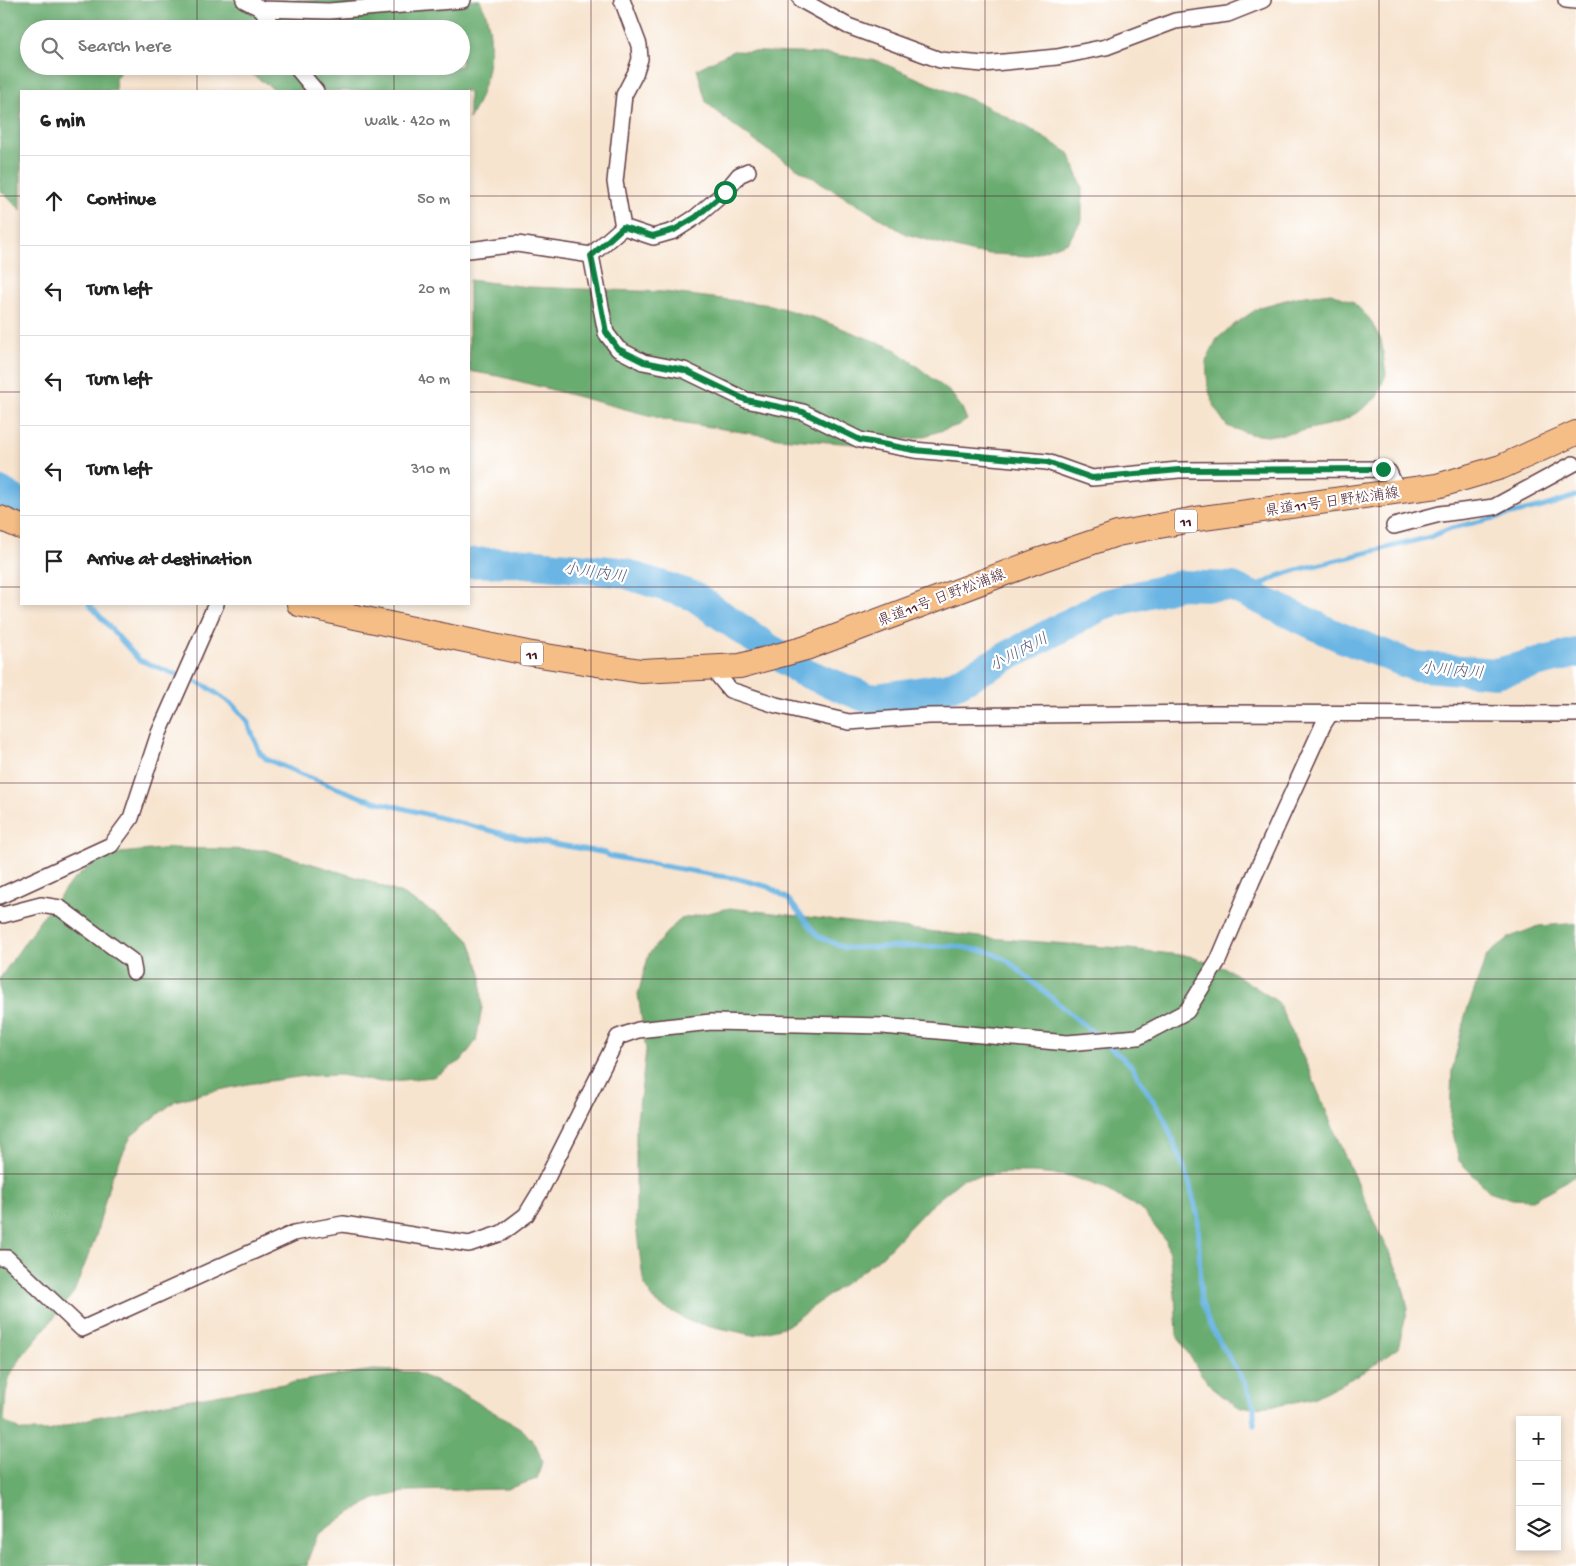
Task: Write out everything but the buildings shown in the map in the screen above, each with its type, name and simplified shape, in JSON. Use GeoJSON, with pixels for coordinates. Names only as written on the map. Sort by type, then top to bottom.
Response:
{"type":"FeatureCollection","features":[{"type":"Feature","properties":{"kind":"main road","name":"県道11号 日野松浦線"},"geometry":{"type":"LineString","coordinates":[[303,605],[527,653],[641,671],[740,666],[806,648],[1040,560],[1117,534],[1196,519],[1437,486],[1501,467],[1571,436]]}},
{"type":"Feature","properties":{"kind":"main road"},"geometry":{"type":"LineString","coordinates":[[0,518],[20,527]]}},
{"type":"Feature","properties":{"kind":"street"},"geometry":{"type":"LineString","coordinates":[[244,0],[262,8],[328,11],[463,0]]}},
{"type":"Feature","properties":{"kind":"street"},"geometry":{"type":"LineString","coordinates":[[622,0],[639,45],[640,59],[624,96],[615,182],[623,227]]}},
{"type":"Feature","properties":{"kind":"street"},"geometry":{"type":"LineString","coordinates":[[801,0],[848,26],[940,60],[983,64],[1057,57],[1106,47],[1175,21],[1228,14],[1263,0]]}},
{"type":"Feature","properties":{"kind":"street"},"geometry":{"type":"LineString","coordinates":[[1566,0],[1576,1]]}},
{"type":"Feature","properties":{"kind":"street"},"geometry":{"type":"LineString","coordinates":[[262,8],[268,20]]}},
{"type":"Feature","properties":{"kind":"street"},"geometry":{"type":"LineString","coordinates":[[303,75],[315,90]]}},
{"type":"Feature","properties":{"kind":"street"},"geometry":{"type":"LineString","coordinates":[[623,227],[653,236],[674,230],[696,217],[725,192],[739,175],[748,171]]}},
{"type":"Feature","properties":{"kind":"street"},"geometry":{"type":"LineString","coordinates":[[591,256],[623,227]]}},
{"type":"Feature","properties":{"kind":"street"},"geometry":{"type":"LineString","coordinates":[[470,250],[517,244],[591,256]]}},
{"type":"Feature","properties":{"kind":"street"},"geometry":{"type":"LineString","coordinates":[[591,256],[606,332],[618,349],[644,362],[684,370],[746,400],[803,412],[860,440],[914,450],[1047,462],[1092,478],[1179,470],[1383,469],[1389,472],[1393,481],[1394,492]]}},
{"type":"Feature","properties":{"kind":"street"},"geometry":{"type":"LineString","coordinates":[[1394,526],[1440,514],[1494,507],[1574,463],[1571,436]]}},
{"type":"Feature","properties":{"kind":"street"},"geometry":{"type":"LineString","coordinates":[[0,896],[110,845],[131,818],[159,733],[216,605]]}},
{"type":"Feature","properties":{"kind":"street"},"geometry":{"type":"LineString","coordinates":[[712,668],[730,690],[776,705],[849,722],[928,716],[1213,713],[1576,714]]}},
{"type":"Feature","properties":{"kind":"street"},"geometry":{"type":"LineString","coordinates":[[0,1258],[7,1258],[82,1329],[294,1233],[343,1224],[470,1244],[502,1233],[526,1215],[540,1192],[618,1037],[638,1030],[720,1022],[883,1026],[1066,1043],[1138,1037],[1187,1011],[1218,962],[1252,882],[1323,725],[1330,714]]}},
{"type":"Feature","properties":{"kind":"street"},"geometry":{"type":"LineString","coordinates":[[0,914],[3,915],[42,905],[60,908],[132,961],[134,972]]}},
{"type":"Feature","properties":{"kind":"green space"},"geometry":{"type":"Polygon","coordinates":[[[0,0],[480,0],[487,16],[490,46],[487,72],[480,98],[470,117],[470,90],[275,90],[253,75],[470,75],[470,20],[20,20],[20,75],[118,75],[115,79],[116,90],[20,90],[20,209],[0,190],[0,0]]]}},
{"type":"Feature","properties":{"kind":"green space"},"geometry":{"type":"Polygon","coordinates":[[[733,51],[830,54],[878,61],[982,104],[1026,127],[1069,153],[1082,187],[1082,220],[1068,242],[1029,256],[974,253],[906,234],[767,150],[706,102],[697,69],[733,51]]]}},
{"type":"Feature","properties":{"kind":"green space"},"geometry":{"type":"Polygon","coordinates":[[[470,280],[529,287],[664,292],[771,305],[818,319],[895,349],[951,393],[962,408],[967,420],[959,425],[918,438],[853,444],[779,438],[667,420],[503,377],[470,371],[470,280]]]}},
{"type":"Feature","properties":{"kind":"green space"},"geometry":{"type":"Polygon","coordinates":[[[1331,293],[1353,302],[1369,318],[1381,340],[1386,374],[1377,397],[1360,411],[1340,422],[1292,433],[1267,436],[1250,434],[1227,426],[1214,407],[1208,387],[1206,361],[1217,339],[1260,307],[1297,297],[1331,293]]]}},
{"type":"Feature","properties":{"kind":"green space"},"geometry":{"type":"Polygon","coordinates":[[[171,848],[266,850],[366,880],[402,894],[453,924],[470,941],[481,973],[482,1008],[476,1041],[461,1061],[433,1077],[382,1082],[339,1075],[305,1076],[248,1084],[175,1101],[131,1136],[110,1181],[96,1236],[74,1292],[25,1352],[10,1375],[6,1393],[4,1421],[21,1431],[49,1431],[92,1418],[167,1403],[332,1376],[373,1370],[414,1372],[458,1391],[522,1429],[536,1445],[542,1461],[537,1479],[507,1489],[408,1491],[375,1499],[341,1518],[317,1536],[307,1566],[0,1566],[0,978],[44,915],[71,882],[91,865],[120,853],[171,848]]]}},
{"type":"Feature","properties":{"kind":"green space"},"geometry":{"type":"Polygon","coordinates":[[[730,908],[988,938],[1120,948],[1189,956],[1229,970],[1278,1002],[1346,1159],[1400,1276],[1408,1308],[1398,1348],[1364,1372],[1313,1398],[1281,1405],[1241,1408],[1220,1395],[1201,1374],[1177,1335],[1175,1294],[1166,1241],[1141,1209],[1101,1187],[1070,1176],[1033,1173],[1004,1173],[964,1178],[929,1207],[881,1257],[787,1326],[753,1335],[691,1322],[656,1303],[644,1285],[636,1226],[636,1125],[646,1050],[638,994],[649,954],[667,932],[681,919],[730,908]]]}},
{"type":"Feature","properties":{"kind":"green space"},"geometry":{"type":"Polygon","coordinates":[[[1576,924],[1576,1176],[1532,1200],[1512,1199],[1489,1191],[1459,1161],[1450,1118],[1452,1071],[1465,1016],[1487,955],[1510,937],[1539,926],[1576,924]]]}},
{"type":"Feature","properties":{"kind":"waterway","name":"小川内川"},"geometry":{"type":"LineString","coordinates":[[0,491],[20,503]]}},
{"type":"Feature","properties":{"kind":"waterway"},"geometry":{"type":"LineString","coordinates":[[1246,593],[1278,576],[1297,570],[1430,537],[1451,528],[1542,507],[1576,496]]}},
{"type":"Feature","properties":{"kind":"waterway","name":"小川内川"},"geometry":{"type":"LineString","coordinates":[[470,563],[515,562],[620,572],[694,596],[801,671],[870,699],[950,687],[1105,604],[1181,585],[1233,587],[1340,637],[1414,666],[1496,673],[1576,653]]}},
{"type":"Feature","properties":{"kind":"waterway"},"geometry":{"type":"LineString","coordinates":[[90,605],[139,660],[206,686],[233,705],[247,721],[260,753],[266,759],[301,774],[363,798],[519,838],[735,878],[769,887],[788,899],[818,936],[845,948],[954,946],[990,952],[1008,961],[1098,1037]]}},
{"type":"Feature","properties":{"kind":"waterway"},"geometry":{"type":"LineString","coordinates":[[1106,1044],[1130,1064],[1164,1118],[1188,1178],[1198,1217],[1201,1300],[1210,1326],[1243,1380],[1254,1406],[1254,1424]]}},
{"type":"Feature","properties":{"kind":"route"},"geometry":{"type":"LineString","coordinates":[[725,192],[696,217],[674,230],[653,236],[623,227],[591,256],[606,332],[618,349],[644,362],[684,370],[746,400],[803,412],[860,440],[914,450],[1047,462],[1092,478],[1179,470],[1383,469]]}}]}
